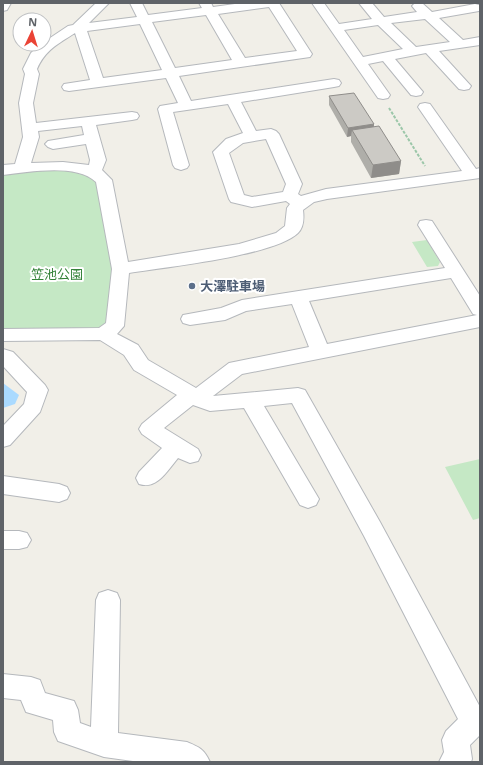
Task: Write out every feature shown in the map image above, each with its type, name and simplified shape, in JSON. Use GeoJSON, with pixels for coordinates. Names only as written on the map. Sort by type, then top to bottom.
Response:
{"type":"FeatureCollection","features":[{"type":"Feature","properties":{"kind":"street"},"geometry":{"type":"LineString","coordinates":[[3,7],[5,3]]}},
{"type":"Feature","properties":{"kind":"street"},"geometry":{"type":"LineString","coordinates":[[98,83],[81,52],[79,25],[103,3]]}},
{"type":"Feature","properties":{"kind":"street"},"geometry":{"type":"LineString","coordinates":[[136,3],[143,20],[187,106]]}},
{"type":"Feature","properties":{"kind":"street"},"geometry":{"type":"LineString","coordinates":[[22,168],[34,127],[26,102],[32,74],[30,69],[36,56],[45,47],[73,29],[143,20],[208,7],[271,3],[310,53],[170,74],[69,87]]}},
{"type":"Feature","properties":{"kind":"street"},"geometry":{"type":"LineString","coordinates":[[415,3],[460,44]]}},
{"type":"Feature","properties":{"kind":"street"},"geometry":{"type":"LineString","coordinates":[[365,4],[413,51]]}},
{"type":"Feature","properties":{"kind":"street"},"geometry":{"type":"LineString","coordinates":[[319,5],[383,95]]}},
{"type":"Feature","properties":{"kind":"street"},"geometry":{"type":"LineString","coordinates":[[208,7],[241,63]]}},
{"type":"Feature","properties":{"kind":"street"},"geometry":{"type":"LineString","coordinates":[[335,28],[476,9]]}},
{"type":"Feature","properties":{"kind":"street"},"geometry":{"type":"LineString","coordinates":[[360,62],[413,51],[479,42]]}},
{"type":"Feature","properties":{"kind":"street"},"geometry":{"type":"LineString","coordinates":[[430,49],[464,86]]}},
{"type":"Feature","properties":{"kind":"street"},"geometry":{"type":"LineString","coordinates":[[386,56],[416,92]]}},
{"type":"Feature","properties":{"kind":"street"},"geometry":{"type":"LineString","coordinates":[[181,164],[165,109],[334,83]]}},
{"type":"Feature","properties":{"kind":"street"},"geometry":{"type":"LineString","coordinates":[[233,99],[251,135]]}},
{"type":"Feature","properties":{"kind":"street"},"geometry":{"type":"LineString","coordinates":[[120,269],[218,253],[275,239],[286,234],[292,229],[294,224],[295,208],[295,199],[294,184],[271,134],[251,135],[228,142],[221,152],[237,199],[252,202],[295,199],[308,198],[326,194],[476,174],[426,107]]}},
{"type":"Feature","properties":{"kind":"street"},"geometry":{"type":"LineString","coordinates":[[34,127],[132,116]]}},
{"type":"Feature","properties":{"kind":"street"},"geometry":{"type":"LineString","coordinates":[[88,121],[98,160],[94,172]]}},
{"type":"Feature","properties":{"kind":"street"},"geometry":{"type":"LineString","coordinates":[[53,144],[92,139]]}},
{"type":"Feature","properties":{"kind":"street"},"geometry":{"type":"LineString","coordinates":[[3,170],[42,166],[77,168],[94,172],[104,180],[120,269],[115,326],[103,334]]}},
{"type":"Feature","properties":{"kind":"street"},"geometry":{"type":"LineString","coordinates":[[426,225],[480,310]]}},
{"type":"Feature","properties":{"kind":"street"},"geometry":{"type":"LineString","coordinates":[[190,319],[225,314],[242,306],[456,272]]}},
{"type":"Feature","properties":{"kind":"street"},"geometry":{"type":"LineString","coordinates":[[298,297],[320,352]]}},
{"type":"Feature","properties":{"kind":"street"},"geometry":{"type":"LineString","coordinates":[[146,478],[183,451],[149,430],[236,368],[480,321]]}},
{"type":"Feature","properties":{"kind":"street"},"geometry":{"type":"LineString","coordinates":[[3,336],[103,334],[131,350],[141,365],[194,397],[210,404],[298,395],[372,529],[474,722],[454,751]]}},
{"type":"Feature","properties":{"kind":"street"},"geometry":{"type":"LineString","coordinates":[[3,356],[6,357],[38,390],[33,407],[3,439]]}},
{"type":"Feature","properties":{"kind":"street"},"geometry":{"type":"LineString","coordinates":[[250,400],[308,499]]}},
{"type":"Feature","properties":{"kind":"street"},"geometry":{"type":"LineString","coordinates":[[3,484],[59,493]]}},
{"type":"Feature","properties":{"kind":"street"},"geometry":{"type":"LineString","coordinates":[[104,744],[108,600]]}},
{"type":"Feature","properties":{"kind":"street"},"geometry":{"type":"LineString","coordinates":[[3,686],[30,689],[34,703],[64,710],[68,732],[104,744],[186,755],[196,762]]}},
{"type":"Feature","properties":{"kind":"path"},"geometry":{"type":"LineString","coordinates":[[383,95],[382,97],[425,167],[435,179]]}},
{"type":"Feature","properties":{"kind":"green space","name":"笠池公園"},"geometry":{"type":"Polygon","coordinates":[[[25,171],[75,171],[91,175],[100,183],[113,271],[108,323],[101,328],[3,328],[3,174],[25,171]]]}},
{"type":"Feature","properties":{"kind":"green space"},"geometry":{"type":"Polygon","coordinates":[[[427,240],[440,262],[438,266],[427,267],[412,242],[427,240]]]}},
{"type":"Feature","properties":{"kind":"green space"},"geometry":{"type":"Polygon","coordinates":[[[480,459],[480,518],[473,520],[445,467],[480,459]]]}},
{"type":"Feature","properties":{"kind":"water"},"geometry":{"type":"Polygon","coordinates":[[[3,383],[19,395],[15,404],[3,408],[3,383]]]}},
{"type":"Feature","properties":{"kind":"building"},"geometry":{"type":"Polygon","coordinates":[[[354,93],[374,124],[348,128],[329,96],[354,93]]]}},
{"type":"Feature","properties":{"kind":"building"},"geometry":{"type":"Polygon","coordinates":[[[379,126],[401,161],[373,165],[352,130],[379,126]]]}},
{"type":"Feature","properties":{"kind":"place","name":"大澤駐車場"},"geometry":{"type":"Point","coordinates":[192,286]}}]}
